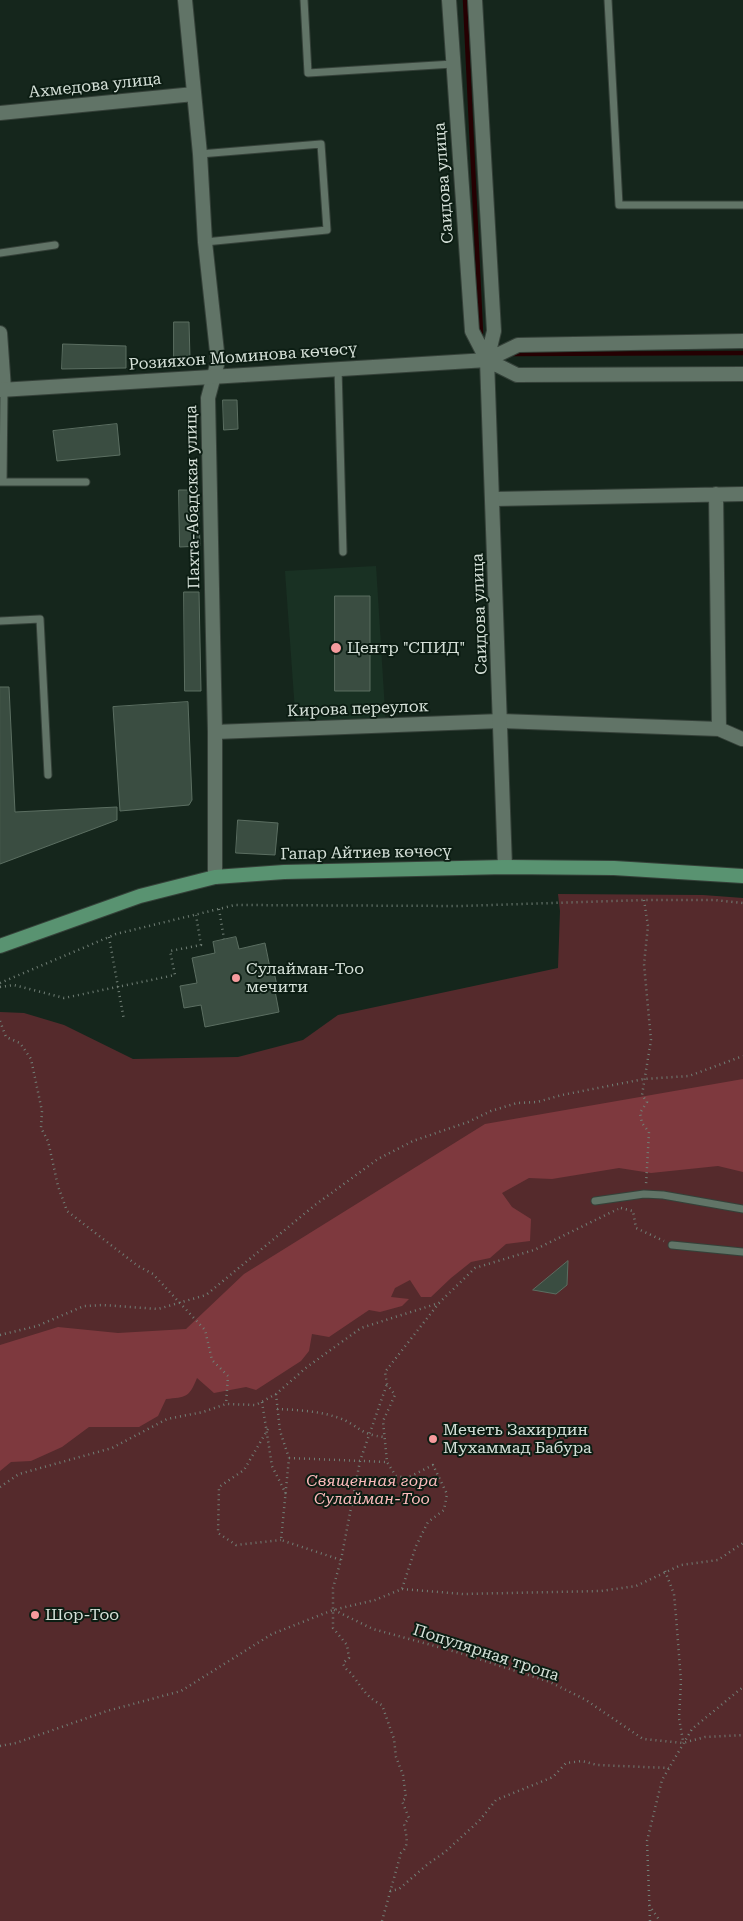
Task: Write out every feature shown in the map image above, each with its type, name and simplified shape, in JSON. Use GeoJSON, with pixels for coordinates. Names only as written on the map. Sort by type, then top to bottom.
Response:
{"type":"FeatureCollection","features":[{"type":"Feature","properties":{"kind":"main road","name":"Гапар Айтиев көчөсү"},"geometry":{"type":"LineString","coordinates":[[0,946],[140,896],[215,876],[284,872],[505,867],[614,868],[743,876]]}},
{"type":"Feature","properties":{"kind":"street","name":"Пахта-Абадская улица"},"geometry":{"type":"LineString","coordinates":[[185,0],[200,154],[205,242],[218,361],[208,398],[215,732],[215,876]]}},
{"type":"Feature","properties":{"kind":"street","name":"Саидова улица"},"geometry":{"type":"LineString","coordinates":[[449,0],[472,331],[488,360]]}},
{"type":"Feature","properties":{"kind":"street","name":"Саидова улица"},"geometry":{"type":"LineString","coordinates":[[476,0],[494,331],[488,360],[505,867]]}},
{"type":"Feature","properties":{"kind":"street","name":"Ахмедова улица"},"geometry":{"type":"LineString","coordinates":[[0,113],[194,94]]}},
{"type":"Feature","properties":{"kind":"street"},"geometry":{"type":"LineString","coordinates":[[0,333],[2,390]]}},
{"type":"Feature","properties":{"kind":"street","name":"Розияхон Моминова көчөсү"},"geometry":{"type":"LineString","coordinates":[[2,390],[488,360],[518,345],[743,341]]}},
{"type":"Feature","properties":{"kind":"street"},"geometry":{"type":"LineString","coordinates":[[488,360],[517,375],[743,374]]}},
{"type":"Feature","properties":{"kind":"street"},"geometry":{"type":"LineString","coordinates":[[716,494],[719,729],[742,739]]}},
{"type":"Feature","properties":{"kind":"street"},"geometry":{"type":"LineString","coordinates":[[494,499],[743,494]]}},
{"type":"Feature","properties":{"kind":"street","name":"Кирова переулок"},"geometry":{"type":"LineString","coordinates":[[215,732],[501,721],[719,729]]}},
{"type":"Feature","properties":{"kind":"lane"},"geometry":{"type":"LineString","coordinates":[[304,0],[308,73],[453,64]]}},
{"type":"Feature","properties":{"kind":"lane"},"geometry":{"type":"LineString","coordinates":[[608,0],[620,204],[743,205]]}},
{"type":"Feature","properties":{"kind":"lane"},"geometry":{"type":"LineString","coordinates":[[200,154],[321,144],[327,230],[205,242]]}},
{"type":"Feature","properties":{"kind":"lane"},"geometry":{"type":"LineString","coordinates":[[0,253],[55,245]]}},
{"type":"Feature","properties":{"kind":"lane"},"geometry":{"type":"LineString","coordinates":[[338,368],[343,552]]}},
{"type":"Feature","properties":{"kind":"lane"},"geometry":{"type":"LineString","coordinates":[[2,390],[2,482],[86,482]]}},
{"type":"Feature","properties":{"kind":"lane"},"geometry":{"type":"LineString","coordinates":[[0,621],[40,619],[48,775]]}},
{"type":"Feature","properties":{"kind":"lane"},"geometry":{"type":"LineString","coordinates":[[595,1201],[627,1198],[644,1194],[663,1195],[743,1209]]}},
{"type":"Feature","properties":{"kind":"lane"},"geometry":{"type":"LineString","coordinates":[[672,1245],[743,1252]]}},
{"type":"Feature","properties":{"kind":"path"},"geometry":{"type":"LineString","coordinates":[[0,985],[109,937],[235,905],[461,906],[644,900],[714,900],[743,903]]}},
{"type":"Feature","properties":{"kind":"path"},"geometry":{"type":"LineString","coordinates":[[644,900],[648,926],[644,964],[651,1040],[642,1095],[647,1102],[640,1113],[642,1123],[649,1132],[648,1178],[644,1194]]}},
{"type":"Feature","properties":{"kind":"path"},"geometry":{"type":"LineString","coordinates":[[219,909],[224,939]]}},
{"type":"Feature","properties":{"kind":"path"},"geometry":{"type":"LineString","coordinates":[[0,985],[14,985],[64,998],[175,975],[170,951],[202,945],[196,915]]}},
{"type":"Feature","properties":{"kind":"path"},"geometry":{"type":"LineString","coordinates":[[109,937],[124,1020]]}},
{"type":"Feature","properties":{"kind":"path"},"geometry":{"type":"LineString","coordinates":[[0,1021],[6,1038],[20,1043],[31,1058],[40,1094],[41,1128],[48,1141],[58,1186],[67,1211],[138,1266],[153,1274],[205,1330],[212,1360],[228,1376],[226,1404]]}},
{"type":"Feature","properties":{"kind":"path"},"geometry":{"type":"LineString","coordinates":[[0,1335],[37,1326],[84,1306],[103,1305],[158,1309],[206,1295],[238,1270],[259,1249],[354,1175],[413,1141],[517,1103],[536,1102],[644,1079],[689,1076],[743,1056]]}},
{"type":"Feature","properties":{"kind":"path"},"geometry":{"type":"LineString","coordinates":[[402,1589],[416,1546],[428,1522],[444,1510],[447,1494],[433,1465],[407,1478],[396,1476],[387,1462],[383,1421],[394,1395],[387,1384],[385,1372],[439,1303],[475,1268],[534,1250],[620,1208],[627,1198]]}},
{"type":"Feature","properties":{"kind":"path"},"geometry":{"type":"LineString","coordinates":[[620,1208],[633,1211],[636,1228],[672,1245]]}},
{"type":"Feature","properties":{"kind":"path"},"geometry":{"type":"LineString","coordinates":[[0,1487],[19,1474],[112,1448],[167,1419],[203,1412],[226,1404],[256,1405],[276,1394],[307,1367],[362,1328],[439,1303]]}},
{"type":"Feature","properties":{"kind":"path"},"geometry":{"type":"LineString","coordinates":[[383,1920],[401,1853],[404,1850],[407,1839],[404,1824],[409,1818],[402,1801],[406,1798],[403,1775],[396,1757],[394,1740],[382,1706],[368,1698],[352,1674],[345,1669],[343,1663],[349,1658],[347,1645],[333,1628],[333,1588],[341,1560],[360,1461],[387,1384]]}},
{"type":"Feature","properties":{"kind":"path"},"geometry":{"type":"LineString","coordinates":[[276,1394],[280,1431],[289,1458],[281,1540]]}},
{"type":"Feature","properties":{"kind":"path"},"geometry":{"type":"LineString","coordinates":[[262,1402],[268,1429],[272,1466],[286,1494]]}},
{"type":"Feature","properties":{"kind":"path"},"geometry":{"type":"LineString","coordinates":[[277,1409],[312,1412],[340,1418],[368,1436],[385,1437]]}},
{"type":"Feature","properties":{"kind":"path"},"geometry":{"type":"LineString","coordinates":[[268,1429],[244,1470],[219,1487],[218,1533],[236,1545],[281,1540],[341,1560]]}},
{"type":"Feature","properties":{"kind":"path"},"geometry":{"type":"LineString","coordinates":[[289,1458],[387,1462]]}},
{"type":"Feature","properties":{"kind":"path"},"geometry":{"type":"LineString","coordinates":[[0,1746],[16,1743],[107,1711],[181,1691],[272,1634],[333,1610],[375,1600],[402,1589],[463,1594],[601,1591],[636,1586],[681,1565],[718,1560],[743,1543]]}},
{"type":"Feature","properties":{"kind":"path"},"geometry":{"type":"LineString","coordinates":[[665,1571],[674,1594],[681,1681],[679,1718],[683,1743]]}},
{"type":"Feature","properties":{"kind":"path","name":"Популярная тропа"},"geometry":{"type":"LineString","coordinates":[[333,1610],[374,1629],[460,1653],[550,1682],[586,1700],[643,1739],[683,1743],[704,1737],[743,1735]]}},
{"type":"Feature","properties":{"kind":"path"},"geometry":{"type":"LineString","coordinates":[[650,1921],[647,1840],[662,1780],[692,1728],[743,1687]]}},
{"type":"Feature","properties":{"kind":"path"},"geometry":{"type":"LineString","coordinates":[[390,1891],[399,1889],[445,1852],[479,1821],[496,1800],[553,1777],[566,1763],[582,1761],[597,1765],[668,1768]]}},
{"type":"Feature","properties":{"kind":"path"},"geometry":{"type":"LineString","coordinates":[[648,1904],[660,1921]]}},
{"type":"Feature","properties":{"kind":"shaded area","name":"Центр \"СПИД\""},"geometry":{"type":"Polygon","coordinates":[[[376,566],[386,727],[296,725],[285,571],[376,566]]]}},
{"type":"Feature","properties":{"kind":"shaded area"},"geometry":{"type":"Polygon","coordinates":[[[743,1079],[743,1172],[718,1166],[651,1173],[619,1168],[552,1179],[529,1178],[502,1193],[512,1207],[531,1219],[530,1241],[506,1244],[490,1258],[471,1262],[431,1297],[421,1297],[410,1280],[395,1288],[391,1297],[409,1299],[402,1306],[380,1312],[369,1310],[329,1337],[312,1334],[309,1351],[301,1361],[256,1390],[246,1387],[214,1393],[197,1378],[189,1393],[182,1397],[166,1399],[158,1416],[139,1427],[89,1427],[62,1447],[31,1461],[11,1462],[0,1471],[0,1345],[58,1327],[118,1333],[186,1329],[244,1274],[485,1124],[743,1079]]]}},
{"type":"Feature","properties":{"kind":"green space","name":"Священная гора Сулайман-Тоо"},"geometry":{"type":"Polygon","coordinates":[[[558,894],[703,895],[743,898],[743,1921],[0,1921],[0,1012],[24,1013],[64,1025],[133,1059],[238,1057],[303,1040],[338,1015],[558,968],[560,911],[558,894]]]}},
{"type":"Feature","properties":{"kind":"building"},"geometry":{"type":"Polygon","coordinates":[[[174,322],[189,322],[190,359],[174,359],[174,322]]]}},
{"type":"Feature","properties":{"kind":"building"},"geometry":{"type":"Polygon","coordinates":[[[63,344],[126,346],[126,368],[62,369],[63,344]]]}},
{"type":"Feature","properties":{"kind":"building"},"geometry":{"type":"Polygon","coordinates":[[[223,400],[237,400],[238,429],[224,430],[223,400]]]}},
{"type":"Feature","properties":{"kind":"building"},"geometry":{"type":"Polygon","coordinates":[[[117,424],[120,455],[57,461],[53,431],[117,424]]]}},
{"type":"Feature","properties":{"kind":"building"},"geometry":{"type":"Polygon","coordinates":[[[179,490],[198,490],[200,546],[180,547],[179,490]]]}},
{"type":"Feature","properties":{"kind":"building"},"geometry":{"type":"Polygon","coordinates":[[[184,592],[199,592],[201,691],[185,691],[184,592]]]}},
{"type":"Feature","properties":{"kind":"building"},"geometry":{"type":"Polygon","coordinates":[[[335,596],[370,596],[370,691],[335,691],[335,596]]]}},
{"type":"Feature","properties":{"kind":"building"},"geometry":{"type":"Polygon","coordinates":[[[0,687],[9,687],[15,812],[117,807],[117,820],[0,864],[0,687]]]}},
{"type":"Feature","properties":{"kind":"building"},"geometry":{"type":"Polygon","coordinates":[[[188,702],[192,800],[189,805],[120,811],[113,707],[188,702]]]}},
{"type":"Feature","properties":{"kind":"building"},"geometry":{"type":"Polygon","coordinates":[[[238,820],[278,823],[275,855],[236,853],[238,820]]]}},
{"type":"Feature","properties":{"kind":"building","name":"Сулайман-Тоо мечити"},"geometry":{"type":"Polygon","coordinates":[[[236,937],[239,949],[265,943],[271,973],[274,972],[278,990],[275,991],[279,1012],[205,1027],[201,1005],[184,1008],[180,986],[197,983],[192,958],[215,953],[213,942],[236,937]]]}},
{"type":"Feature","properties":{"kind":"building"},"geometry":{"type":"Polygon","coordinates":[[[568,1261],[567,1285],[556,1294],[533,1290],[568,1261]]]}},
{"type":"Feature","properties":{"kind":"waterway"},"geometry":{"type":"LineString","coordinates":[[465,0],[481,333]]}},
{"type":"Feature","properties":{"kind":"waterway"},"geometry":{"type":"LineString","coordinates":[[512,354],[743,353]]}},
{"type":"Feature","properties":{"kind":"place","name":"Центр \"СПИД\""},"geometry":{"type":"Point","coordinates":[336,648]}},
{"type":"Feature","properties":{"kind":"place","name":"Сулайман-Тоо мечити"},"geometry":{"type":"Point","coordinates":[236,978]}},
{"type":"Feature","properties":{"kind":"place","name":"Мечеть Захирдин Мухаммад Бабура"},"geometry":{"type":"Point","coordinates":[433,1439]}},
{"type":"Feature","properties":{"kind":"place","name":"Шор-Тоо"},"geometry":{"type":"Point","coordinates":[35,1615]}}]}
